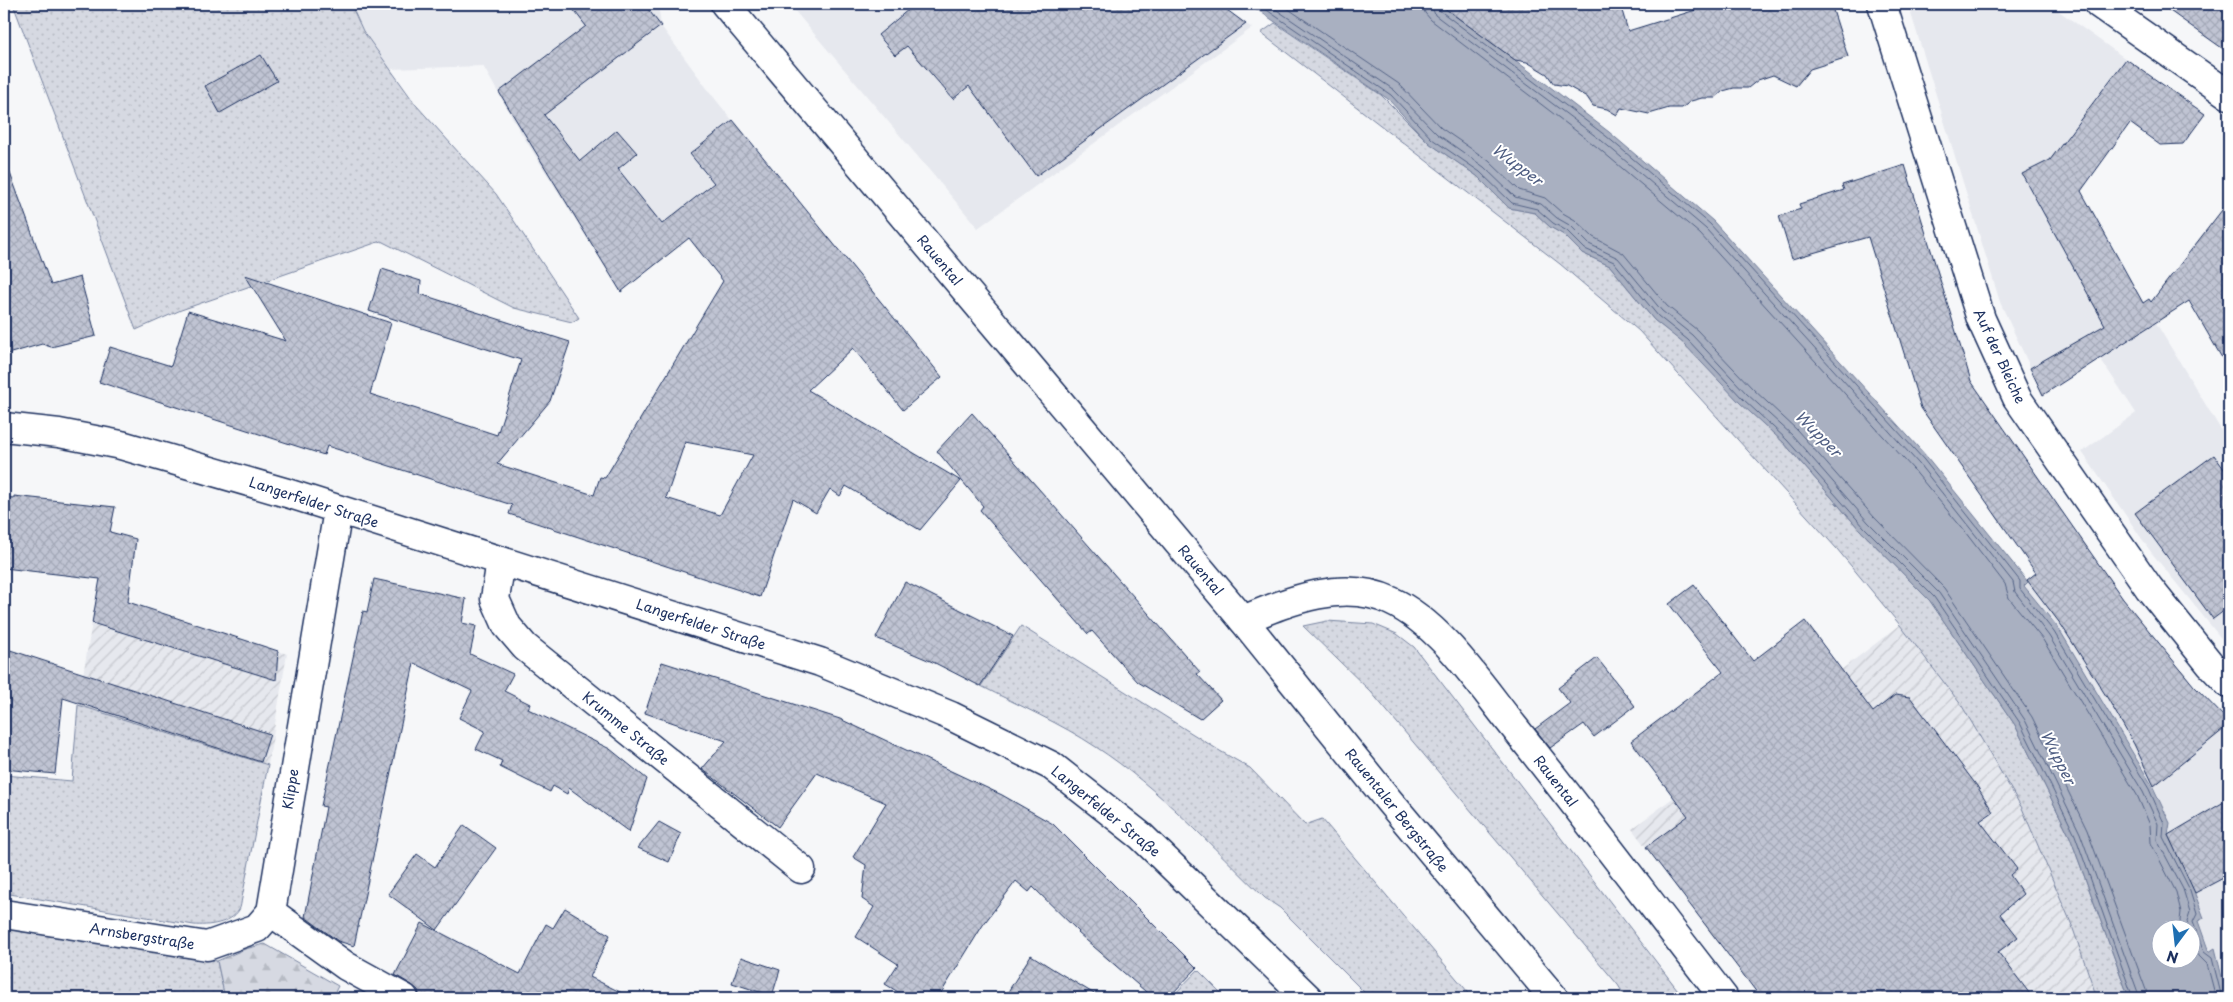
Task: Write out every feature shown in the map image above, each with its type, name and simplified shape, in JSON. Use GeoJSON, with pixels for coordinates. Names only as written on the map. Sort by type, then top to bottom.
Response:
{"type":"FeatureCollection","features":[{"type":"Feature","properties":{"kind":"street","name":"Rauental"},"geometry":{"type":"LineString","coordinates":[[725,4],[1243,620],[1278,606],[1325,592],[1363,592],[1390,600],[1416,615],[1467,669],[1559,784],[1724,998]]}},
{"type":"Feature","properties":{"kind":"street","name":"Auf der Bleiche"},"geometry":{"type":"LineString","coordinates":[[1882,4],[1981,319],[2017,398],[2149,588],[2210,664],[2229,684]]}},
{"type":"Feature","properties":{"kind":"street"},"geometry":{"type":"LineString","coordinates":[[2100,4],[2229,95]]}},
{"type":"Feature","properties":{"kind":"street","name":"Langerfelder Straße"},"geometry":{"type":"LineString","coordinates":[[4,427],[59,433],[121,444],[287,493],[820,662],[951,716],[1052,766],[1141,836],[1308,998]]}},
{"type":"Feature","properties":{"kind":"street","name":"Klippe"},"geometry":{"type":"LineString","coordinates":[[271,912],[338,510]]}},
{"type":"Feature","properties":{"kind":"street","name":"Krumme Straße"},"geometry":{"type":"LineString","coordinates":[[501,561],[495,599],[507,626],[525,647],[801,869]]}},
{"type":"Feature","properties":{"kind":"street","name":"Rauentaler Bergstraße"},"geometry":{"type":"LineString","coordinates":[[1243,620],[1389,801],[1554,998]]}},
{"type":"Feature","properties":{"kind":"street"},"geometry":{"type":"LineString","coordinates":[[271,912],[346,966],[404,998]]}},
{"type":"Feature","properties":{"kind":"street","name":"Arnsbergstraße"},"geometry":{"type":"LineString","coordinates":[[4,914],[207,946],[257,928],[271,912]]}},
{"type":"Feature","properties":{"kind":"shaded area"},"geometry":{"type":"Polygon","coordinates":[[[260,4],[658,4],[661,26],[712,95],[773,171],[621,292],[521,133],[483,66],[390,69],[363,31],[352,7],[262,6],[260,4]]]}},
{"type":"Feature","properties":{"kind":"shaded area"},"geometry":{"type":"Polygon","coordinates":[[[789,4],[1219,4],[1252,28],[978,228],[789,4]]]}},
{"type":"Feature","properties":{"kind":"shaded area"},"geometry":{"type":"Polygon","coordinates":[[[1908,4],[2049,4],[2126,59],[2059,149],[2119,262],[2229,443],[2229,648],[2151,552],[2082,452],[2136,413],[2100,358],[2043,395],[2000,302],[1908,4]]]}},
{"type":"Feature","properties":{"kind":"shaded area"},"geometry":{"type":"Polygon","coordinates":[[[2082,542],[2111,585],[2195,688],[2229,722],[2229,998],[2215,949],[2210,952],[2200,925],[2200,920],[2198,920],[2204,918],[2194,886],[2168,835],[2170,823],[2154,787],[2055,624],[2024,585],[2028,582],[2026,581],[2082,542]]]}},
{"type":"Feature","properties":{"kind":"shaded area"},"geometry":{"type":"Polygon","coordinates":[[[97,593],[287,654],[268,765],[78,705],[97,593]]]}},
{"type":"Feature","properties":{"kind":"shaded area"},"geometry":{"type":"Polygon","coordinates":[[[1900,625],[1962,706],[2022,808],[2071,923],[2097,998],[1761,998],[1632,829],[1900,625]]]}},
{"type":"Feature","properties":{"kind":"green space"},"geometry":{"type":"Polygon","coordinates":[[[13,4],[260,4],[262,6],[352,7],[363,31],[416,105],[496,194],[579,318],[572,322],[514,308],[381,241],[181,310],[136,330],[13,4]]]}},
{"type":"Feature","properties":{"kind":"green space"},"geometry":{"type":"Polygon","coordinates":[[[1275,23],[1381,95],[1429,143],[1477,176],[1509,208],[1535,213],[1550,227],[1564,235],[1582,253],[1610,266],[1654,320],[1684,343],[1740,402],[1784,443],[1860,530],[1930,601],[2015,725],[2070,837],[2129,998],[2097,998],[2071,923],[2022,808],[1962,706],[1900,625],[1837,549],[1639,331],[1560,264],[1261,33],[1275,23]]]}},
{"type":"Feature","properties":{"kind":"green space"},"geometry":{"type":"Polygon","coordinates":[[[1327,621],[1373,624],[1397,634],[1414,647],[1684,998],[1626,998],[1618,985],[1371,692],[1303,626],[1327,621]]]}},
{"type":"Feature","properties":{"kind":"green space"},"geometry":{"type":"Polygon","coordinates":[[[1021,626],[1250,768],[1305,825],[1322,819],[1473,998],[1370,998],[1280,908],[1265,898],[1184,818],[1119,763],[1054,722],[981,686],[1021,626]]]}},
{"type":"Feature","properties":{"kind":"green space"},"geometry":{"type":"Polygon","coordinates":[[[78,705],[268,765],[241,906],[235,915],[224,921],[212,924],[194,925],[4,893],[4,775],[72,781],[78,705]]]}},
{"type":"Feature","properties":{"kind":"green space"},"geometry":{"type":"Polygon","coordinates":[[[4,929],[217,961],[225,998],[4,998],[4,929]]]}},
{"type":"Feature","properties":{"kind":"green space"},"geometry":{"type":"Polygon","coordinates":[[[265,944],[338,986],[332,998],[225,998],[217,961],[245,949],[265,944]]]}},
{"type":"Feature","properties":{"kind":"green space"},"geometry":{"type":"Polygon","coordinates":[[[1198,970],[1226,998],[1171,998],[1198,970]]]}},
{"type":"Feature","properties":{"kind":"water","name":"Wupper"},"geometry":{"type":"Polygon","coordinates":[[[1249,4],[1439,4],[1609,132],[1713,221],[1927,457],[2028,582],[2024,586],[2059,629],[2153,787],[2170,823],[2168,835],[2194,886],[2204,918],[2200,920],[2150,920],[2150,970],[2200,970],[2200,927],[2209,952],[2215,948],[2227,998],[2129,998],[2070,837],[2015,725],[1930,601],[1860,530],[1784,443],[1740,403],[1684,344],[1654,320],[1610,266],[1582,253],[1564,235],[1550,227],[1535,213],[1509,208],[1477,176],[1429,143],[1388,99],[1249,4]]]}},
{"type":"Feature","properties":{"kind":"building"},"geometry":{"type":"Polygon","coordinates":[[[569,4],[644,4],[661,26],[544,115],[580,161],[617,130],[637,153],[618,169],[662,224],[714,183],[690,154],[733,120],[942,377],[903,410],[853,348],[808,390],[961,481],[920,530],[846,486],[840,496],[830,489],[816,513],[793,499],[760,597],[509,514],[512,505],[327,446],[324,455],[99,382],[110,347],[171,366],[188,311],[286,341],[245,275],[391,323],[370,394],[497,435],[521,360],[369,311],[382,269],[421,281],[420,294],[570,342],[550,401],[497,464],[594,495],[600,477],[605,478],[723,281],[689,238],[621,292],[499,92],[586,26],[569,4]],[[685,442],[666,498],[720,515],[753,455],[685,442]]]}},
{"type":"Feature","properties":{"kind":"building"},"geometry":{"type":"Polygon","coordinates":[[[915,4],[1219,4],[1246,24],[1036,176],[969,86],[953,99],[907,46],[895,55],[878,35],[915,4]]]}},
{"type":"Feature","properties":{"kind":"building"},"geometry":{"type":"Polygon","coordinates":[[[1439,4],[1620,4],[1628,31],[1715,4],[1831,4],[1848,57],[1810,69],[1796,86],[1773,75],[1758,80],[1748,88],[1734,88],[1723,91],[1715,98],[1702,98],[1691,101],[1682,108],[1669,108],[1649,114],[1621,108],[1617,115],[1607,109],[1593,106],[1587,97],[1567,86],[1554,84],[1547,74],[1527,62],[1515,60],[1439,4]]]}},
{"type":"Feature","properties":{"kind":"building"},"geometry":{"type":"Polygon","coordinates":[[[2160,4],[2229,4],[2229,53],[2160,4]]]}},
{"type":"Feature","properties":{"kind":"building"},"geometry":{"type":"Polygon","coordinates":[[[261,55],[277,81],[220,113],[205,86],[261,55]]]}},
{"type":"Feature","properties":{"kind":"building"},"geometry":{"type":"Polygon","coordinates":[[[2126,59],[2205,114],[2183,144],[2160,145],[2130,123],[2081,191],[2143,303],[2149,299],[2151,302],[2229,201],[2229,370],[2189,301],[2043,395],[2030,368],[2105,325],[2022,174],[2050,160],[2126,59]]]}},
{"type":"Feature","properties":{"kind":"building"},"geometry":{"type":"Polygon","coordinates":[[[7,165],[51,285],[80,277],[96,336],[51,347],[42,344],[4,355],[4,166],[7,165]]]}},
{"type":"Feature","properties":{"kind":"building"},"geometry":{"type":"Polygon","coordinates":[[[1905,165],[1971,381],[2123,599],[2194,686],[2229,722],[2229,725],[2154,786],[2134,744],[2108,699],[2062,626],[2027,580],[2036,573],[1921,408],[1868,237],[1792,259],[1779,216],[1801,209],[1799,204],[1844,190],[1842,185],[1905,165]]]}},
{"type":"Feature","properties":{"kind":"building"},"geometry":{"type":"Polygon","coordinates":[[[972,413],[1200,672],[1197,674],[1221,700],[1200,719],[1138,682],[1092,631],[1088,634],[980,510],[983,506],[937,451],[972,413]]]}},
{"type":"Feature","properties":{"kind":"building"},"geometry":{"type":"Polygon","coordinates":[[[2214,455],[2229,476],[2229,607],[2213,619],[2135,513],[2214,455]]]}},
{"type":"Feature","properties":{"kind":"building"},"geometry":{"type":"Polygon","coordinates":[[[14,496],[115,507],[110,532],[136,539],[128,602],[278,651],[276,680],[92,623],[100,579],[4,568],[4,497],[14,498],[14,496]]]}},
{"type":"Feature","properties":{"kind":"building"},"geometry":{"type":"Polygon","coordinates":[[[374,579],[466,599],[462,623],[476,626],[470,654],[513,674],[504,691],[530,704],[528,709],[610,749],[647,779],[629,832],[569,788],[567,794],[553,786],[550,792],[500,767],[502,761],[476,749],[485,731],[459,718],[472,691],[414,663],[354,946],[338,941],[305,917],[326,807],[321,806],[363,611],[367,612],[374,579]]]}},
{"type":"Feature","properties":{"kind":"building"},"geometry":{"type":"Polygon","coordinates":[[[905,582],[1013,636],[980,686],[935,663],[876,638],[905,582]]]}},
{"type":"Feature","properties":{"kind":"building"},"geometry":{"type":"Polygon","coordinates":[[[1694,585],[1753,661],[1805,621],[1873,712],[1895,695],[1910,697],[1977,786],[1993,812],[1980,821],[2017,869],[2010,875],[2023,894],[2000,914],[2018,937],[1998,952],[2033,998],[1761,998],[1646,847],[1688,816],[1631,741],[1723,672],[1669,604],[1694,585]]]}},
{"type":"Feature","properties":{"kind":"building"},"geometry":{"type":"Polygon","coordinates":[[[4,648],[270,734],[261,762],[63,698],[55,774],[4,769],[4,648]]]}},
{"type":"Feature","properties":{"kind":"building"},"geometry":{"type":"Polygon","coordinates":[[[1597,658],[1635,706],[1594,737],[1584,724],[1550,748],[1535,729],[1570,703],[1558,688],[1597,658]]]}},
{"type":"Feature","properties":{"kind":"building"},"geometry":{"type":"Polygon","coordinates":[[[662,662],[840,719],[1002,795],[1053,824],[1197,968],[1168,998],[1153,998],[1078,933],[1033,887],[1029,892],[1016,881],[983,925],[938,998],[908,998],[885,984],[898,964],[856,937],[874,907],[862,899],[866,865],[853,857],[886,803],[817,773],[778,827],[702,769],[726,741],[645,713],[662,662]]]}},
{"type":"Feature","properties":{"kind":"building"},"geometry":{"type":"Polygon","coordinates":[[[2229,799],[2229,875],[2195,893],[2168,835],[2229,799]]]}},
{"type":"Feature","properties":{"kind":"building"},"geometry":{"type":"Polygon","coordinates":[[[659,822],[681,834],[669,862],[638,848],[659,822]]]}},
{"type":"Feature","properties":{"kind":"building"},"geometry":{"type":"Polygon","coordinates":[[[464,825],[496,848],[437,930],[388,894],[417,854],[435,867],[464,825]]]}},
{"type":"Feature","properties":{"kind":"building"},"geometry":{"type":"Polygon","coordinates":[[[565,908],[610,935],[590,977],[632,998],[420,998],[418,990],[395,975],[422,923],[520,974],[546,924],[553,928],[565,908]]]}},
{"type":"Feature","properties":{"kind":"building"},"geometry":{"type":"Polygon","coordinates":[[[1031,955],[1053,969],[1101,998],[1004,998],[1031,955]]]}},
{"type":"Feature","properties":{"kind":"building"},"geometry":{"type":"Polygon","coordinates":[[[741,957],[780,970],[772,996],[732,983],[741,957]]]}}]}
